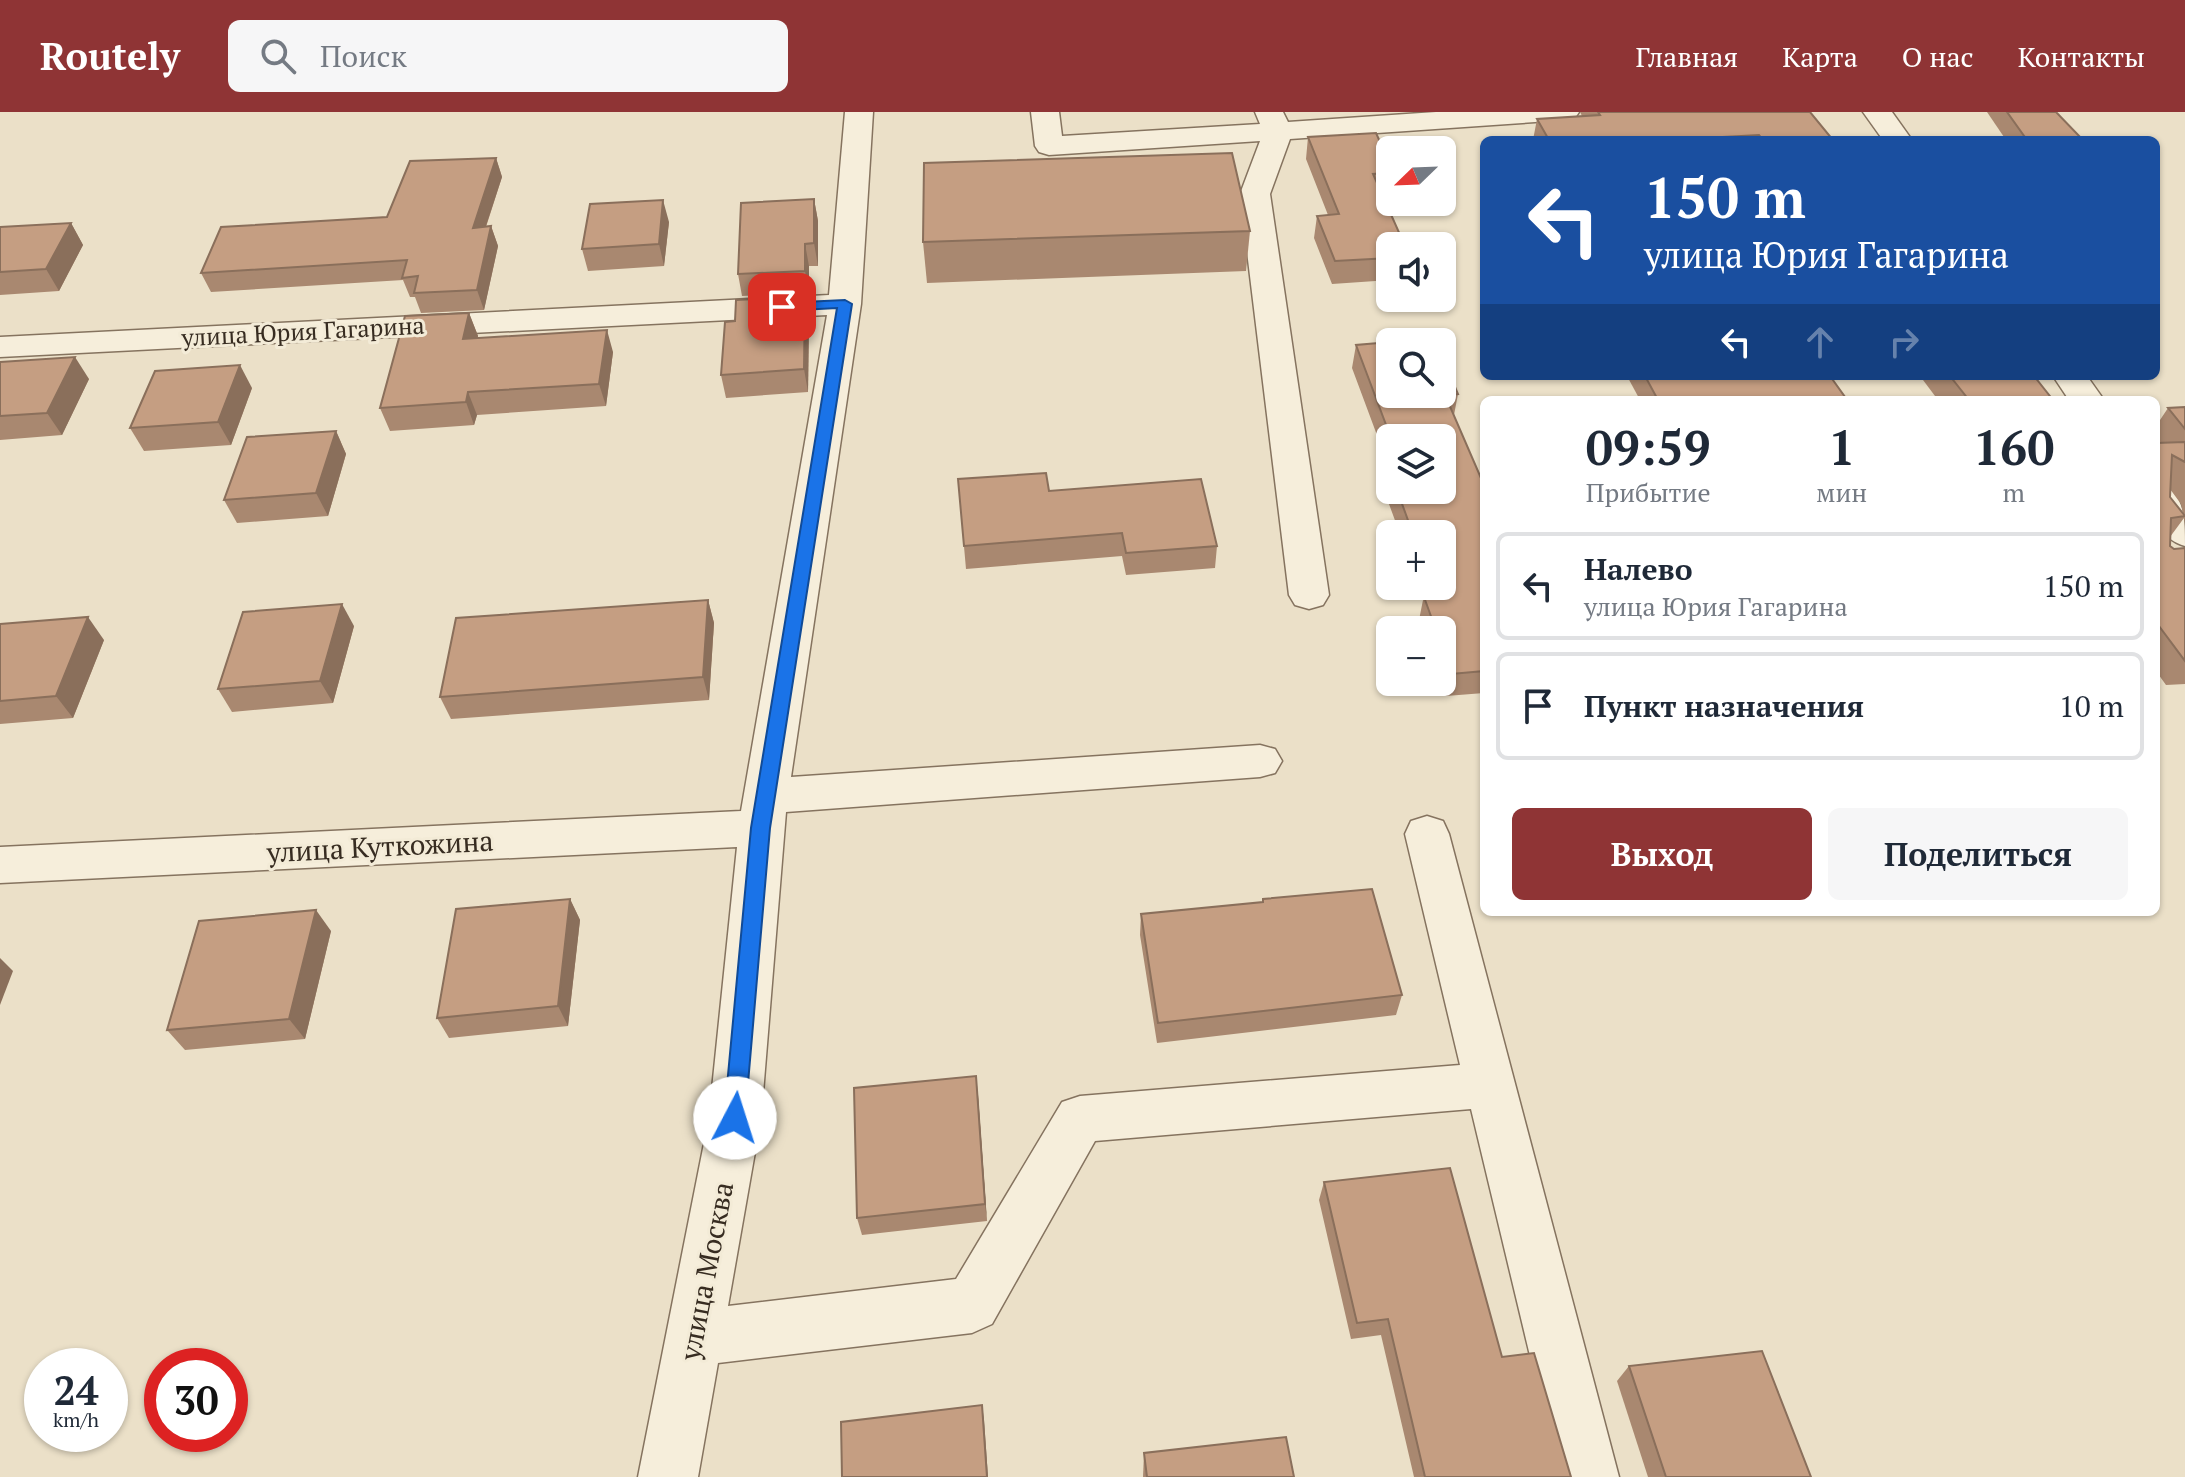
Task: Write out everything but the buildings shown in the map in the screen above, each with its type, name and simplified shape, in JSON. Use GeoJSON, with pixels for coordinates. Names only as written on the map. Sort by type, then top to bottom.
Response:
{"type":"FeatureCollection","features":[{"type":"Feature","properties":{"kind":"street","name":"улица Москва"},"geometry":{"type":"LineString","coordinates":[[668,1477],[735,1118],[763,812],[845,304],[859,112]]}},
{"type":"Feature","properties":{"kind":"street"},"geometry":{"type":"LineString","coordinates":[[1045,112],[1049,146],[1274,122],[1565,112]]}},
{"type":"Feature","properties":{"kind":"street"},"geometry":{"type":"LineString","coordinates":[[1877,112],[1895,136]]}},
{"type":"Feature","properties":{"kind":"street"},"geometry":{"type":"LineString","coordinates":[[1274,122],[1255,194],[1309,595]]}},
{"type":"Feature","properties":{"kind":"street","name":"улица Юрия Гагарина"},"geometry":{"type":"LineString","coordinates":[[0,347],[845,304]]}},
{"type":"Feature","properties":{"kind":"street"},"geometry":{"type":"LineString","coordinates":[[2160,499],[2185,533]]}},
{"type":"Feature","properties":{"kind":"street"},"geometry":{"type":"LineString","coordinates":[[2160,557],[2185,555]]}},
{"type":"Feature","properties":{"kind":"street","name":"улица Куткожина"},"geometry":{"type":"LineString","coordinates":[[0,865],[763,812],[1260,761]]}},
{"type":"Feature","properties":{"kind":"street"},"geometry":{"type":"LineString","coordinates":[[1427,834],[1589,1477]]}},
{"type":"Feature","properties":{"kind":"street"},"geometry":{"type":"LineString","coordinates":[[694,1338],[972,1305],[1080,1119],[1490,1085]]}},
{"type":"Feature","properties":{"kind":"route"},"geometry":{"type":"LineString","coordinates":[[735,1118],[761,828],[845,304],[782,307]]}}]}
